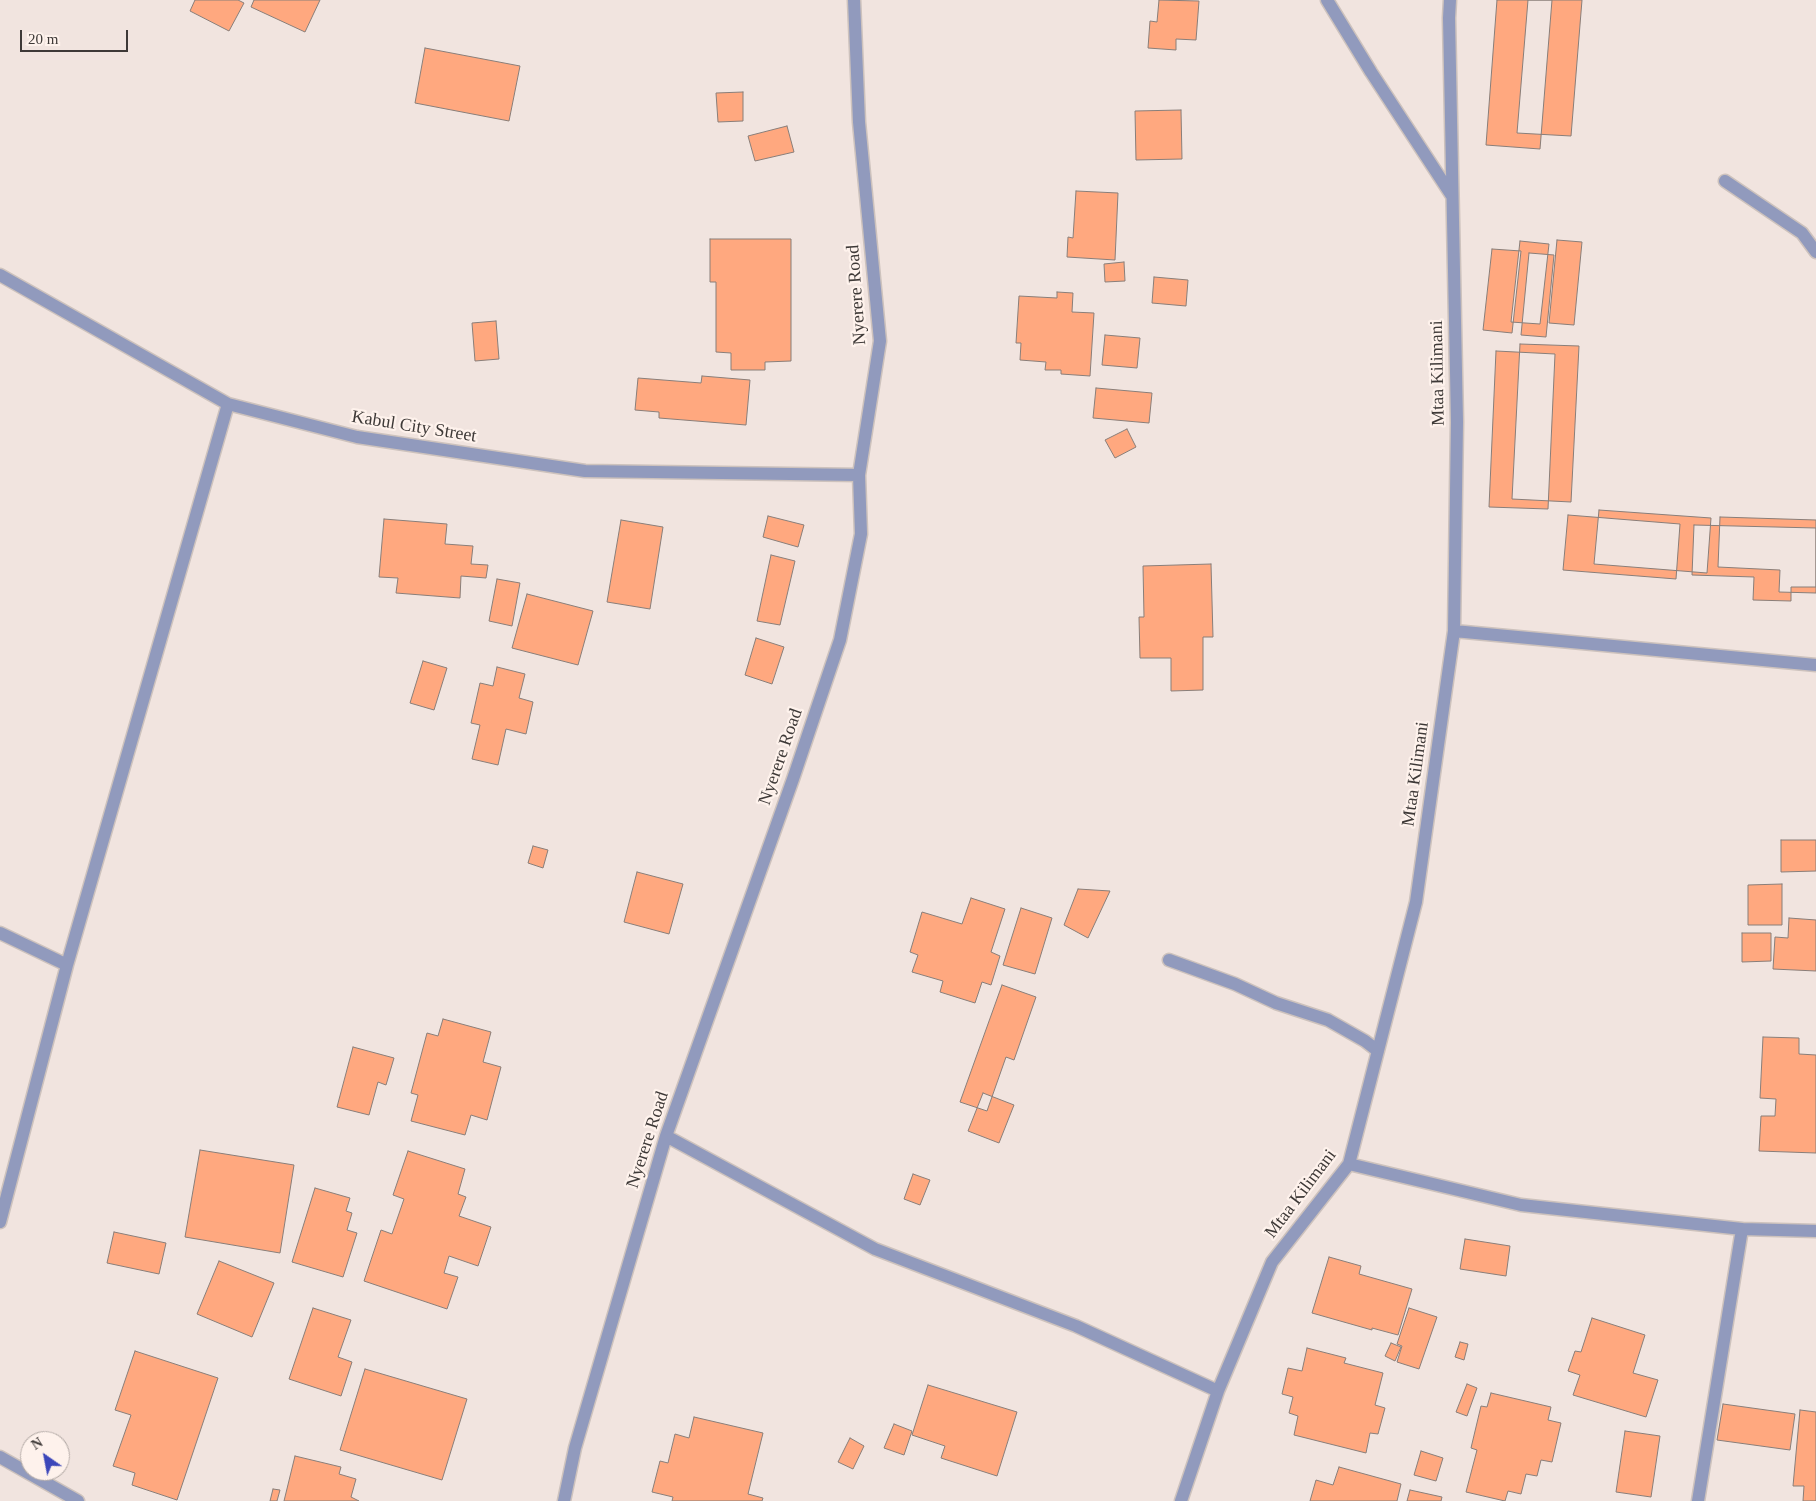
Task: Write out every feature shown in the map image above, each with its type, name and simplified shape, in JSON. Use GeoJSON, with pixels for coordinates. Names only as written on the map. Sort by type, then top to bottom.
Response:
{"type":"FeatureCollection","features":[{"type":"Feature","properties":{"kind":"street","name":"Nyerere Road"},"geometry":{"type":"LineString","coordinates":[[564,1501],[575,1448],[666,1136],[840,640],[861,534],[859,475],[880,341],[859,122],[854,0]]}},
{"type":"Feature","properties":{"kind":"street"},"geometry":{"type":"LineString","coordinates":[[1327,0],[1452,197]]}},
{"type":"Feature","properties":{"kind":"street","name":"Mtaa Kilimani"},"geometry":{"type":"LineString","coordinates":[[1181,1501],[1218,1390],[1272,1262],[1350,1164],[1416,902],[1454,631],[1457,422],[1450,0]]}},
{"type":"Feature","properties":{"kind":"street"},"geometry":{"type":"LineString","coordinates":[[1725,181],[1802,233],[1816,252]]}},
{"type":"Feature","properties":{"kind":"street","name":"Kabul City Street"},"geometry":{"type":"LineString","coordinates":[[0,275],[228,404],[357,437],[585,471],[859,475]]}},
{"type":"Feature","properties":{"kind":"street"},"geometry":{"type":"LineString","coordinates":[[0,1222],[67,965],[228,404]]}},
{"type":"Feature","properties":{"kind":"street"},"geometry":{"type":"LineString","coordinates":[[1454,631],[1816,665]]}},
{"type":"Feature","properties":{"kind":"street"},"geometry":{"type":"LineString","coordinates":[[0,933],[67,965]]}},
{"type":"Feature","properties":{"kind":"street"},"geometry":{"type":"LineString","coordinates":[[1169,960],[1235,984],[1276,1003],[1328,1020],[1359,1037],[1378,1052]]}},
{"type":"Feature","properties":{"kind":"street"},"geometry":{"type":"LineString","coordinates":[[666,1136],[875,1249],[1076,1326],[1218,1390]]}},
{"type":"Feature","properties":{"kind":"street"},"geometry":{"type":"LineString","coordinates":[[1350,1164],[1521,1205],[1742,1229],[1816,1231]]}},
{"type":"Feature","properties":{"kind":"street"},"geometry":{"type":"LineString","coordinates":[[1698,1501],[1742,1229]]}},
{"type":"Feature","properties":{"kind":"street"},"geometry":{"type":"LineString","coordinates":[[0,1457],[78,1501]]}},
{"type":"Feature","properties":{"kind":"building"},"geometry":{"type":"Polygon","coordinates":[[[195,0],[238,0],[244,3],[229,31],[190,11],[195,0]]]}},
{"type":"Feature","properties":{"kind":"building"},"geometry":{"type":"Polygon","coordinates":[[[254,0],[320,0],[305,32],[251,7],[254,0]]]}},
{"type":"Feature","properties":{"kind":"building"},"geometry":{"type":"Polygon","coordinates":[[[1159,0],[1199,1],[1196,40],[1176,39],[1176,50],[1148,48],[1150,21],[1157,22],[1159,0]]]}},
{"type":"Feature","properties":{"kind":"building"},"geometry":{"type":"Polygon","coordinates":[[[1497,0],[1552,0],[1540,149],[1486,145],[1497,0]]]}},
{"type":"Feature","properties":{"kind":"building"},"geometry":{"type":"Polygon","coordinates":[[[1528,0],[1582,0],[1571,136],[1517,133],[1528,0]]]}},
{"type":"Feature","properties":{"kind":"building"},"geometry":{"type":"Polygon","coordinates":[[[425,48],[520,66],[509,121],[415,103],[425,48]]]}},
{"type":"Feature","properties":{"kind":"building"},"geometry":{"type":"Polygon","coordinates":[[[743,92],[743,121],[718,122],[716,93],[743,92]]]}},
{"type":"Feature","properties":{"kind":"building"},"geometry":{"type":"Polygon","coordinates":[[[1181,110],[1182,159],[1136,160],[1135,111],[1181,110]]]}},
{"type":"Feature","properties":{"kind":"building"},"geometry":{"type":"Polygon","coordinates":[[[787,126],[794,152],[755,161],[748,136],[787,126]]]}},
{"type":"Feature","properties":{"kind":"building"},"geometry":{"type":"Polygon","coordinates":[[[1076,191],[1118,193],[1115,260],[1067,257],[1068,237],[1073,238],[1076,191]]]}},
{"type":"Feature","properties":{"kind":"building"},"geometry":{"type":"Polygon","coordinates":[[[710,239],[791,239],[791,361],[765,362],[765,370],[731,370],[731,353],[716,352],[716,282],[710,282],[710,239]]]}},
{"type":"Feature","properties":{"kind":"building"},"geometry":{"type":"Polygon","coordinates":[[[1557,240],[1582,242],[1574,325],[1549,323],[1557,240]]]}},
{"type":"Feature","properties":{"kind":"building"},"geometry":{"type":"Polygon","coordinates":[[[1520,241],[1549,244],[1540,324],[1511,322],[1520,241]]]}},
{"type":"Feature","properties":{"kind":"building"},"geometry":{"type":"Polygon","coordinates":[[[1492,249],[1521,251],[1512,333],[1483,330],[1492,249]]]}},
{"type":"Feature","properties":{"kind":"building"},"geometry":{"type":"Polygon","coordinates":[[[1529,253],[1554,255],[1546,337],[1521,335],[1529,253]]]}},
{"type":"Feature","properties":{"kind":"building"},"geometry":{"type":"Polygon","coordinates":[[[1124,262],[1125,281],[1105,282],[1104,264],[1124,262]]]}},
{"type":"Feature","properties":{"kind":"building"},"geometry":{"type":"Polygon","coordinates":[[[1154,277],[1188,280],[1186,306],[1152,303],[1154,277]]]}},
{"type":"Feature","properties":{"kind":"building"},"geometry":{"type":"Polygon","coordinates":[[[1057,292],[1073,293],[1072,312],[1094,313],[1090,376],[1061,374],[1061,370],[1045,370],[1046,362],[1020,360],[1021,343],[1016,343],[1019,296],[1057,298],[1057,292]]]}},
{"type":"Feature","properties":{"kind":"building"},"geometry":{"type":"Polygon","coordinates":[[[496,321],[499,359],[475,361],[472,323],[496,321]]]}},
{"type":"Feature","properties":{"kind":"building"},"geometry":{"type":"Polygon","coordinates":[[[1105,335],[1140,338],[1137,368],[1102,365],[1105,335]]]}},
{"type":"Feature","properties":{"kind":"building"},"geometry":{"type":"Polygon","coordinates":[[[1520,344],[1579,346],[1571,502],[1512,499],[1520,344]]]}},
{"type":"Feature","properties":{"kind":"building"},"geometry":{"type":"Polygon","coordinates":[[[1496,351],[1555,354],[1548,509],[1489,507],[1496,351]]]}},
{"type":"Feature","properties":{"kind":"building"},"geometry":{"type":"Polygon","coordinates":[[[702,376],[750,380],[746,425],[659,418],[659,412],[635,410],[638,378],[701,383],[702,376]]]}},
{"type":"Feature","properties":{"kind":"building"},"geometry":{"type":"Polygon","coordinates":[[[1096,388],[1152,393],[1149,423],[1093,418],[1096,388]]]}},
{"type":"Feature","properties":{"kind":"building"},"geometry":{"type":"Polygon","coordinates":[[[1127,429],[1136,447],[1115,458],[1105,440],[1127,429]]]}},
{"type":"Feature","properties":{"kind":"building"},"geometry":{"type":"Polygon","coordinates":[[[1599,510],[1711,518],[1707,573],[1594,564],[1599,510]]]}},
{"type":"Feature","properties":{"kind":"building"},"geometry":{"type":"Polygon","coordinates":[[[1568,515],[1680,524],[1676,579],[1563,570],[1568,515]]]}},
{"type":"Feature","properties":{"kind":"building"},"geometry":{"type":"Polygon","coordinates":[[[768,516],[804,525],[798,547],[763,537],[768,516]]]}},
{"type":"Feature","properties":{"kind":"building"},"geometry":{"type":"Polygon","coordinates":[[[1720,517],[1816,520],[1816,593],[1779,592],[1780,570],[1718,567],[1720,517]]]}},
{"type":"Feature","properties":{"kind":"building"},"geometry":{"type":"Polygon","coordinates":[[[384,519],[447,524],[445,544],[473,546],[471,564],[488,565],[486,578],[461,576],[460,598],[396,593],[398,578],[379,577],[384,519]]]}},
{"type":"Feature","properties":{"kind":"building"},"geometry":{"type":"Polygon","coordinates":[[[621,520],[663,527],[650,609],[607,602],[621,520]]]}},
{"type":"Feature","properties":{"kind":"building"},"geometry":{"type":"Polygon","coordinates":[[[1694,525],[1816,528],[1816,587],[1791,587],[1791,601],[1753,600],[1754,577],[1692,575],[1694,525]]]}},
{"type":"Feature","properties":{"kind":"building"},"geometry":{"type":"Polygon","coordinates":[[[771,555],[795,561],[780,625],[757,621],[771,555]]]}},
{"type":"Feature","properties":{"kind":"building"},"geometry":{"type":"Polygon","coordinates":[[[1211,564],[1213,637],[1203,637],[1203,690],[1171,691],[1171,658],[1140,658],[1139,617],[1144,617],[1143,566],[1211,564]]]}},
{"type":"Feature","properties":{"kind":"building"},"geometry":{"type":"Polygon","coordinates":[[[497,579],[520,583],[512,626],[489,621],[497,579]]]}},
{"type":"Feature","properties":{"kind":"building"},"geometry":{"type":"Polygon","coordinates":[[[527,594],[593,611],[578,665],[512,648],[527,594]]]}},
{"type":"Feature","properties":{"kind":"building"},"geometry":{"type":"Polygon","coordinates":[[[756,638],[784,647],[772,684],[745,675],[756,638]]]}},
{"type":"Feature","properties":{"kind":"building"},"geometry":{"type":"Polygon","coordinates":[[[423,661],[447,668],[434,710],[410,703],[423,661]]]}},
{"type":"Feature","properties":{"kind":"building"},"geometry":{"type":"Polygon","coordinates":[[[497,667],[525,674],[519,698],[533,702],[526,734],[506,729],[498,765],[472,759],[480,725],[471,723],[480,683],[493,686],[497,667]]]}},
{"type":"Feature","properties":{"kind":"building"},"geometry":{"type":"Polygon","coordinates":[[[1781,840],[1816,840],[1816,871],[1781,872],[1781,840]]]}},
{"type":"Feature","properties":{"kind":"building"},"geometry":{"type":"Polygon","coordinates":[[[533,846],[548,850],[543,868],[528,863],[533,846]]]}},
{"type":"Feature","properties":{"kind":"building"},"geometry":{"type":"Polygon","coordinates":[[[637,872],[683,884],[669,934],[624,922],[637,872]]]}},
{"type":"Feature","properties":{"kind":"building"},"geometry":{"type":"Polygon","coordinates":[[[1782,884],[1782,925],[1748,925],[1748,885],[1782,884]]]}},
{"type":"Feature","properties":{"kind":"building"},"geometry":{"type":"Polygon","coordinates":[[[1078,889],[1110,891],[1088,938],[1064,925],[1078,889]]]}},
{"type":"Feature","properties":{"kind":"building"},"geometry":{"type":"Polygon","coordinates":[[[971,898],[1005,909],[991,952],[1000,956],[991,985],[982,982],[975,1003],[940,992],[943,981],[912,972],[918,955],[910,952],[922,912],[962,924],[971,898]]]}},
{"type":"Feature","properties":{"kind":"building"},"geometry":{"type":"Polygon","coordinates":[[[1021,908],[1052,918],[1035,974],[1003,965],[1021,908]]]}},
{"type":"Feature","properties":{"kind":"building"},"geometry":{"type":"Polygon","coordinates":[[[1789,918],[1816,920],[1816,971],[1773,969],[1775,937],[1788,938],[1789,918]]]}},
{"type":"Feature","properties":{"kind":"building"},"geometry":{"type":"Polygon","coordinates":[[[1742,933],[1771,933],[1771,961],[1742,962],[1742,933]]]}},
{"type":"Feature","properties":{"kind":"building"},"geometry":{"type":"Polygon","coordinates":[[[1002,985],[1036,997],[1014,1060],[1006,1057],[987,1111],[960,1102],[1002,985]]]}},
{"type":"Feature","properties":{"kind":"building"},"geometry":{"type":"Polygon","coordinates":[[[443,1019],[491,1032],[483,1062],[501,1067],[487,1120],[471,1115],[465,1135],[411,1121],[418,1095],[411,1093],[427,1033],[438,1036],[443,1019]]]}},
{"type":"Feature","properties":{"kind":"building"},"geometry":{"type":"Polygon","coordinates":[[[1763,1037],[1799,1038],[1799,1054],[1816,1055],[1816,1153],[1759,1151],[1761,1116],[1775,1116],[1776,1099],[1760,1098],[1763,1037]]]}},
{"type":"Feature","properties":{"kind":"building"},"geometry":{"type":"Polygon","coordinates":[[[353,1047],[394,1058],[386,1085],[378,1082],[369,1115],[337,1107],[353,1047]]]}},
{"type":"Feature","properties":{"kind":"building"},"geometry":{"type":"Polygon","coordinates":[[[983,1093],[1014,1105],[999,1143],[968,1131],[983,1093]]]}},
{"type":"Feature","properties":{"kind":"building"},"geometry":{"type":"Polygon","coordinates":[[[200,1150],[294,1165],[280,1253],[185,1237],[200,1150]]]}},
{"type":"Feature","properties":{"kind":"building"},"geometry":{"type":"Polygon","coordinates":[[[408,1151],[465,1169],[458,1194],[466,1197],[459,1216],[491,1227],[478,1266],[449,1256],[444,1273],[458,1277],[447,1309],[364,1281],[381,1230],[392,1234],[404,1199],[393,1195],[408,1151]]]}},
{"type":"Feature","properties":{"kind":"building"},"geometry":{"type":"Polygon","coordinates":[[[913,1174],[930,1180],[920,1205],[904,1199],[913,1174]]]}},
{"type":"Feature","properties":{"kind":"building"},"geometry":{"type":"Polygon","coordinates":[[[315,1188],[350,1198],[346,1211],[352,1213],[347,1230],[357,1233],[343,1277],[292,1262],[315,1188]]]}},
{"type":"Feature","properties":{"kind":"building"},"geometry":{"type":"Polygon","coordinates":[[[114,1232],[166,1243],[159,1274],[107,1263],[114,1232]]]}},
{"type":"Feature","properties":{"kind":"building"},"geometry":{"type":"Polygon","coordinates":[[[1465,1239],[1510,1246],[1506,1276],[1460,1269],[1465,1239]]]}},
{"type":"Feature","properties":{"kind":"building"},"geometry":{"type":"Polygon","coordinates":[[[1329,1257],[1361,1266],[1359,1274],[1412,1289],[1398,1335],[1372,1328],[1372,1330],[1312,1313],[1329,1257]]]}},
{"type":"Feature","properties":{"kind":"building"},"geometry":{"type":"Polygon","coordinates":[[[219,1261],[274,1283],[252,1337],[197,1314],[219,1261]]]}},
{"type":"Feature","properties":{"kind":"building"},"geometry":{"type":"Polygon","coordinates":[[[313,1308],[351,1320],[338,1357],[352,1362],[341,1396],[289,1379],[313,1308]]]}},
{"type":"Feature","properties":{"kind":"building"},"geometry":{"type":"Polygon","coordinates":[[[1409,1308],[1437,1317],[1419,1369],[1397,1362],[1402,1346],[1397,1344],[1409,1308]]]}},
{"type":"Feature","properties":{"kind":"building"},"geometry":{"type":"Polygon","coordinates":[[[1592,1318],[1645,1335],[1633,1373],[1658,1380],[1646,1417],[1573,1395],[1580,1375],[1568,1371],[1575,1351],[1581,1352],[1592,1318]]]}},
{"type":"Feature","properties":{"kind":"building"},"geometry":{"type":"Polygon","coordinates":[[[1460,1342],[1468,1344],[1464,1360],[1455,1357],[1460,1342]]]}},
{"type":"Feature","properties":{"kind":"building"},"geometry":{"type":"Polygon","coordinates":[[[1391,1343],[1401,1347],[1395,1361],[1385,1356],[1391,1343]]]}},
{"type":"Feature","properties":{"kind":"building"},"geometry":{"type":"Polygon","coordinates":[[[1307,1348],[1346,1358],[1344,1363],[1383,1373],[1375,1405],[1385,1408],[1378,1434],[1370,1433],[1366,1453],[1294,1435],[1298,1416],[1289,1413],[1293,1397],[1282,1394],[1288,1368],[1302,1371],[1307,1348]]]}},
{"type":"Feature","properties":{"kind":"building"},"geometry":{"type":"Polygon","coordinates":[[[135,1351],[218,1378],[177,1500],[132,1485],[135,1473],[113,1466],[131,1415],[115,1410],[135,1351]]]}},
{"type":"Feature","properties":{"kind":"building"},"geometry":{"type":"Polygon","coordinates":[[[365,1369],[467,1399],[442,1480],[340,1450],[365,1369]]]}},
{"type":"Feature","properties":{"kind":"building"},"geometry":{"type":"Polygon","coordinates":[[[1467,1384],[1477,1388],[1467,1416],[1456,1412],[1467,1384]]]}},
{"type":"Feature","properties":{"kind":"building"},"geometry":{"type":"Polygon","coordinates":[[[928,1385],[1017,1412],[997,1476],[941,1458],[945,1446],[912,1435],[928,1385]]]}},
{"type":"Feature","properties":{"kind":"building"},"geometry":{"type":"Polygon","coordinates":[[[1491,1393],[1551,1407],[1548,1420],[1561,1423],[1552,1462],[1541,1460],[1537,1476],[1526,1474],[1521,1494],[1508,1491],[1505,1501],[1466,1492],[1477,1450],[1471,1448],[1481,1406],[1487,1407],[1491,1393]]]}},
{"type":"Feature","properties":{"kind":"building"},"geometry":{"type":"Polygon","coordinates":[[[1723,1404],[1795,1414],[1790,1450],[1717,1440],[1723,1404]]]}},
{"type":"Feature","properties":{"kind":"building"},"geometry":{"type":"Polygon","coordinates":[[[1800,1410],[1816,1412],[1816,1501],[1803,1501],[1804,1486],[1793,1486],[1800,1410]]]}},
{"type":"Feature","properties":{"kind":"building"},"geometry":{"type":"Polygon","coordinates":[[[694,1417],[763,1433],[748,1494],[763,1498],[762,1501],[672,1501],[673,1497],[652,1492],[660,1461],[668,1463],[675,1434],[689,1438],[694,1417]]]}},
{"type":"Feature","properties":{"kind":"building"},"geometry":{"type":"Polygon","coordinates":[[[894,1424],[912,1431],[904,1455],[884,1448],[894,1424]]]}},
{"type":"Feature","properties":{"kind":"building"},"geometry":{"type":"Polygon","coordinates":[[[1625,1431],[1660,1436],[1651,1497],[1616,1492],[1625,1431]]]}},
{"type":"Feature","properties":{"kind":"building"},"geometry":{"type":"Polygon","coordinates":[[[850,1438],[864,1446],[853,1469],[838,1462],[850,1438]]]}},
{"type":"Feature","properties":{"kind":"building"},"geometry":{"type":"Polygon","coordinates":[[[1421,1451],[1443,1458],[1436,1481],[1414,1475],[1421,1451]]]}},
{"type":"Feature","properties":{"kind":"building"},"geometry":{"type":"Polygon","coordinates":[[[295,1456],[341,1467],[339,1474],[356,1479],[351,1497],[359,1501],[284,1501],[295,1456]]]}},
{"type":"Feature","properties":{"kind":"building"},"geometry":{"type":"Polygon","coordinates":[[[1339,1467],[1401,1484],[1397,1501],[1310,1501],[1316,1480],[1333,1485],[1339,1467]]]}},
{"type":"Feature","properties":{"kind":"building"},"geometry":{"type":"Polygon","coordinates":[[[273,1489],[280,1490],[277,1501],[270,1501],[273,1489]]]}},
{"type":"Feature","properties":{"kind":"building"},"geometry":{"type":"Polygon","coordinates":[[[1410,1490],[1442,1497],[1441,1501],[1407,1501],[1410,1490]]]}}]}
